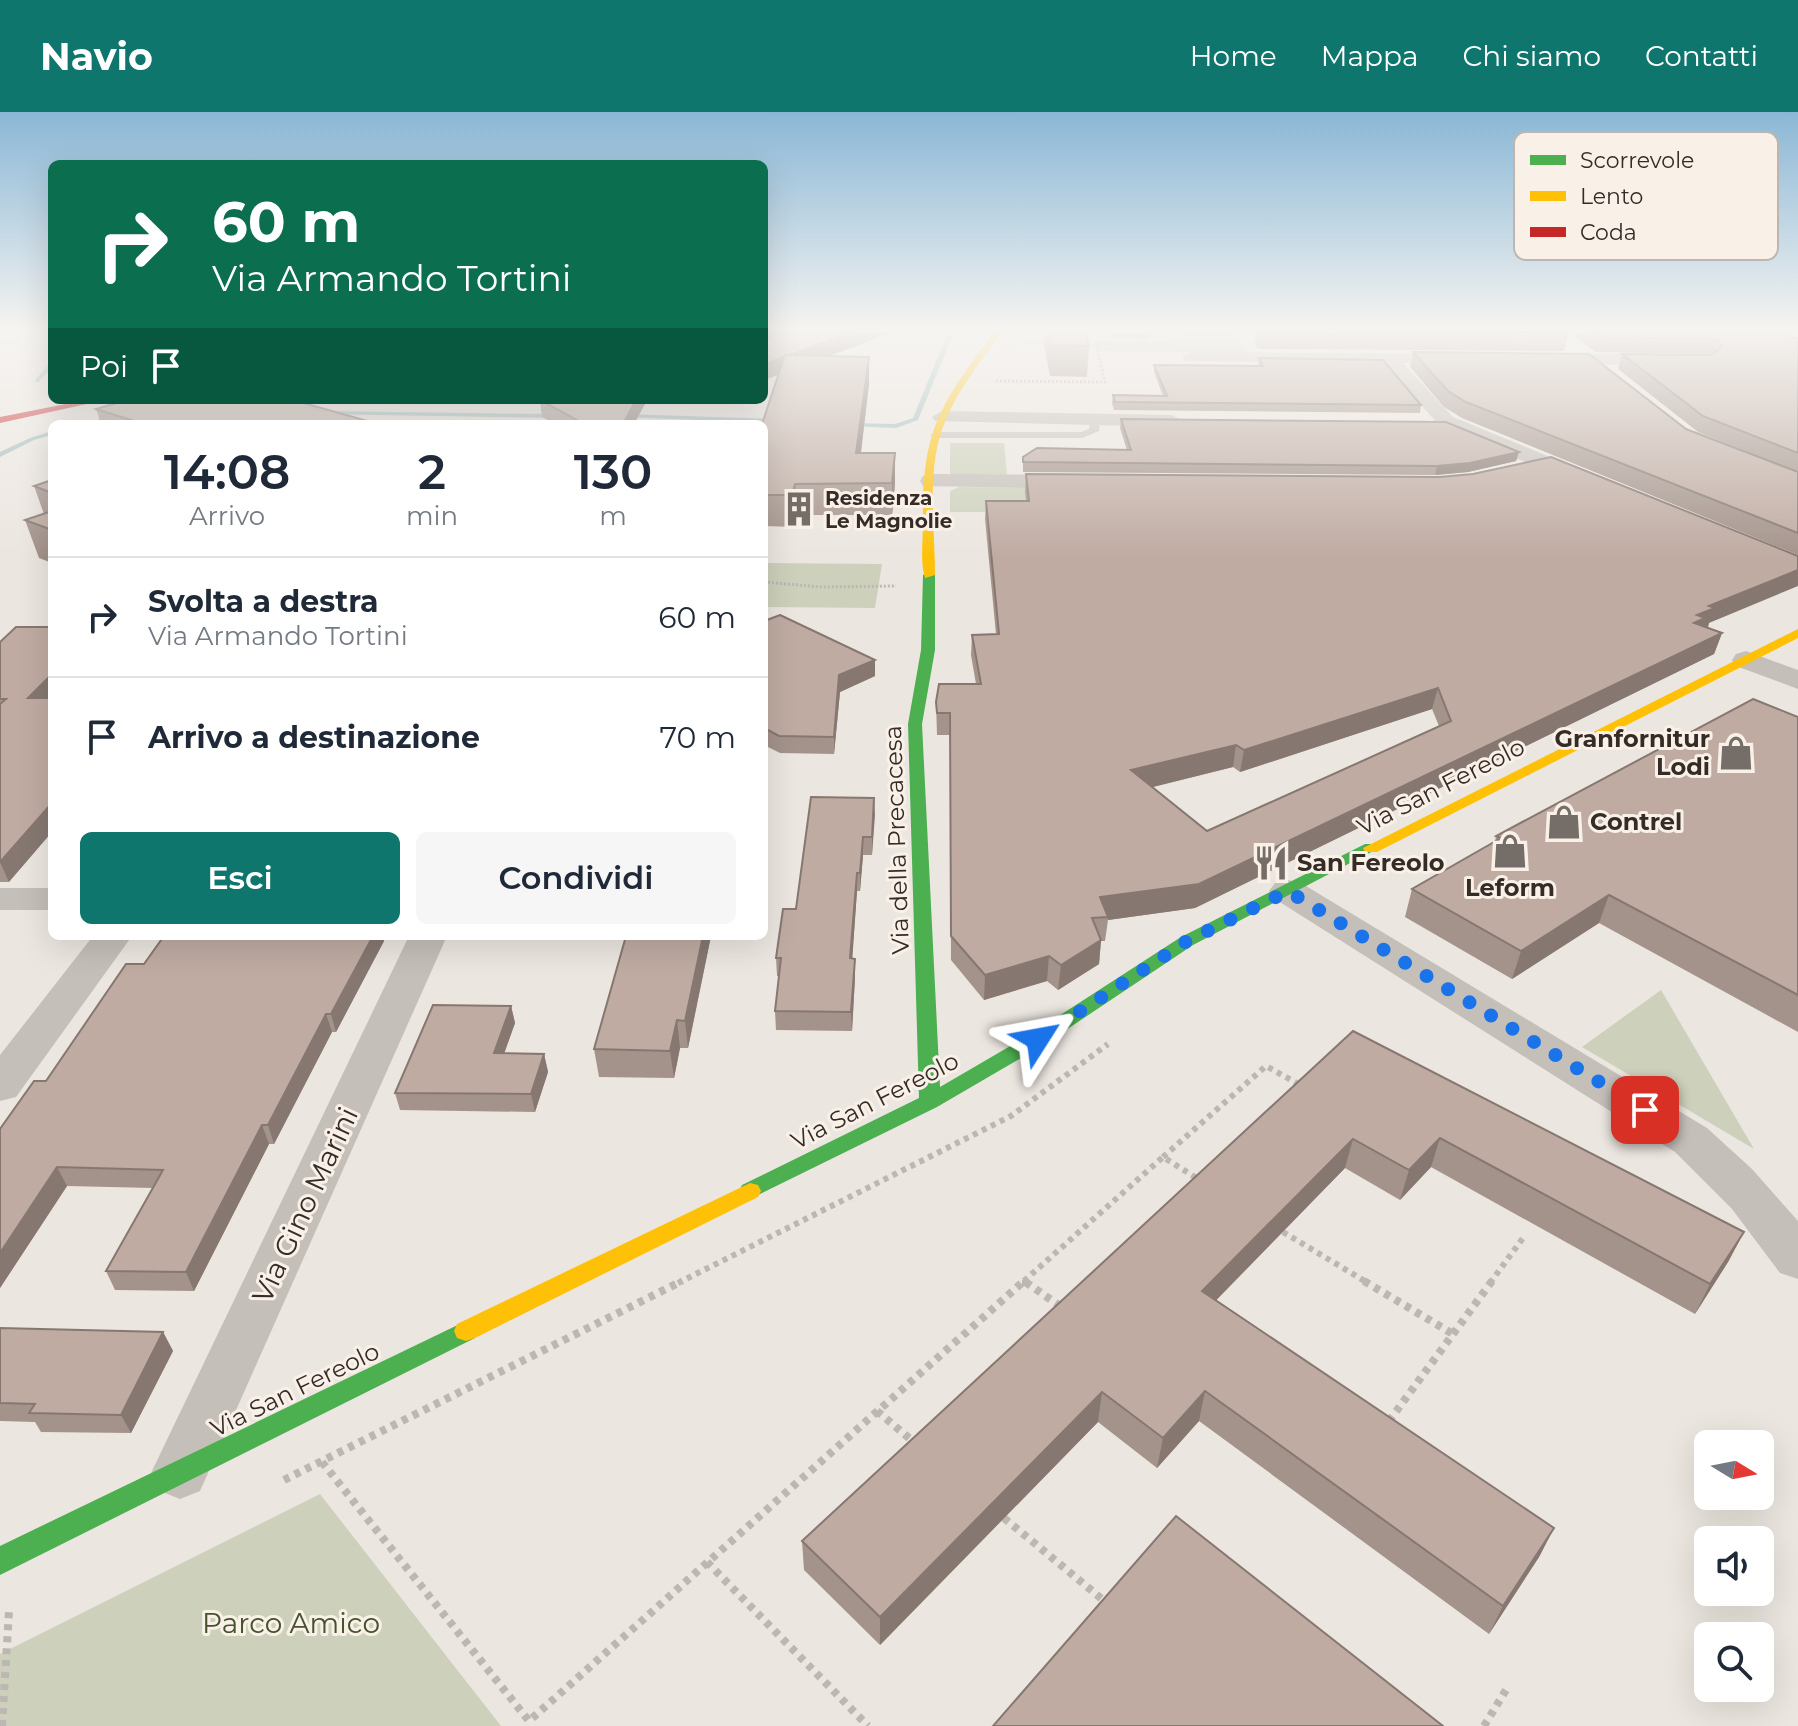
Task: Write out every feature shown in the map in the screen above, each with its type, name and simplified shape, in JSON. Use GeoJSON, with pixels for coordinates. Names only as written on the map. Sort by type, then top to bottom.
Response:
{"type":"FeatureCollection","features":[{"type":"Feature","properties":{"kind":"main road"},"geometry":{"type":"LineString","coordinates":[[0,411],[21,407]]}},
{"type":"Feature","properties":{"kind":"main road"},"geometry":{"type":"LineString","coordinates":[[0,420],[63,407]]}},
{"type":"Feature","properties":{"kind":"main road"},"geometry":{"type":"LineString","coordinates":[[938,426],[947,407]]}},
{"type":"Feature","properties":{"kind":"main road","name":"Via della Precacesa"},"geometry":{"type":"LineString","coordinates":[[930,1102],[915,724],[928,650],[931,481],[938,426]]}},
{"type":"Feature","properties":{"kind":"main road","name":"Via San Fereolo"},"geometry":{"type":"LineString","coordinates":[[0,1561],[930,1102],[1038,1039],[1187,941],[1798,633]]}},
{"type":"Feature","properties":{"kind":"street"},"geometry":{"type":"LineString","coordinates":[[1430,407],[1449,422],[1607,488]]}},
{"type":"Feature","properties":{"kind":"street"},"geometry":{"type":"LineString","coordinates":[[938,426],[1095,420],[1190,421]]}},
{"type":"Feature","properties":{"kind":"street"},"geometry":{"type":"LineString","coordinates":[[1414,423],[1449,422]]}},
{"type":"Feature","properties":{"kind":"street"},"geometry":{"type":"LineString","coordinates":[[1508,473],[1548,464]]}},
{"type":"Feature","properties":{"kind":"street"},"geometry":{"type":"LineString","coordinates":[[931,481],[1104,482]]}},
{"type":"Feature","properties":{"kind":"street"},"geometry":{"type":"LineString","coordinates":[[1746,660],[1798,680]]}},
{"type":"Feature","properties":{"kind":"street"},"geometry":{"type":"LineString","coordinates":[[1288,891],[1691,1140],[1744,1188],[1773,1222],[1798,1259]]}},
{"type":"Feature","properties":{"kind":"street"},"geometry":{"type":"LineString","coordinates":[[0,899],[48,899]]}},
{"type":"Feature","properties":{"kind":"street"},"geometry":{"type":"LineString","coordinates":[[0,1086],[110,940]]}},
{"type":"Feature","properties":{"kind":"street","name":"Via Gino Marini"},"geometry":{"type":"LineString","coordinates":[[180,1473],[426,940]]}},
{"type":"Feature","properties":{"kind":"path"},"geometry":{"type":"LineString","coordinates":[[768,582],[821,587],[929,586]]}},
{"type":"Feature","properties":{"kind":"path"},"geometry":{"type":"LineString","coordinates":[[291,1419],[529,1721],[1266,1066],[1311,1091]]}},
{"type":"Feature","properties":{"kind":"path"},"geometry":{"type":"LineString","coordinates":[[1163,1157],[1210,1187]]}},
{"type":"Feature","properties":{"kind":"path"},"geometry":{"type":"LineString","coordinates":[[1283,1232],[1453,1334]]}},
{"type":"Feature","properties":{"kind":"path"},"geometry":{"type":"LineString","coordinates":[[1382,1431],[1523,1238]]}},
{"type":"Feature","properties":{"kind":"path"},"geometry":{"type":"LineString","coordinates":[[1024,1281],[1073,1316]]}},
{"type":"Feature","properties":{"kind":"path"},"geometry":{"type":"LineString","coordinates":[[877,1411],[927,1453]]}},
{"type":"Feature","properties":{"kind":"path"},"geometry":{"type":"LineString","coordinates":[[1004,1518],[1114,1609]]}},
{"type":"Feature","properties":{"kind":"path"},"geometry":{"type":"LineString","coordinates":[[707,1562],[868,1726]]}},
{"type":"Feature","properties":{"kind":"path"},"geometry":{"type":"LineString","coordinates":[[2,1726],[9,1613]]}},
{"type":"Feature","properties":{"kind":"path"},"geometry":{"type":"LineString","coordinates":[[1484,1726],[1506,1690]]}},
{"type":"Feature","properties":{"kind":"green space"},"geometry":{"type":"Polygon","coordinates":[[[950,443],[1004,443],[1007,475],[950,475],[950,443]]]}},
{"type":"Feature","properties":{"kind":"green space"},"geometry":{"type":"Polygon","coordinates":[[[959,487],[1041,488],[1044,512],[950,512],[950,491],[959,487]]]}},
{"type":"Feature","properties":{"kind":"green space"},"geometry":{"type":"Polygon","coordinates":[[[768,563],[882,564],[875,608],[768,607],[768,563]]]}},
{"type":"Feature","properties":{"kind":"green space"},"geometry":{"type":"Polygon","coordinates":[[[1661,990],[1754,1149],[1582,1047],[1661,990]]]}},
{"type":"Feature","properties":{"kind":"green space","name":"Parco Amico"},"geometry":{"type":"Polygon","coordinates":[[[320,1494],[501,1726],[0,1726],[0,1654],[320,1494]]]}},
{"type":"Feature","properties":{"kind":"building"},"geometry":{"type":"Polygon","coordinates":[[[319,407],[364,420],[131,420],[96,409],[319,407]]]}},
{"type":"Feature","properties":{"kind":"building"},"geometry":{"type":"Polygon","coordinates":[[[553,407],[632,407],[625,420],[577,420],[553,407]]]}},
{"type":"Feature","properties":{"kind":"building"},"geometry":{"type":"Polygon","coordinates":[[[768,407],[862,407],[856,453],[895,453],[892,483],[795,484],[792,495],[768,495],[768,420],[763,420],[768,407]]]}},
{"type":"Feature","properties":{"kind":"building"},"geometry":{"type":"Polygon","coordinates":[[[1479,407],[1658,407],[1686,429],[1798,472],[1798,533],[1479,407]]]}},
{"type":"Feature","properties":{"kind":"building"},"geometry":{"type":"Polygon","coordinates":[[[1692,407],[1798,407],[1798,453],[1703,416],[1692,407]]]}},
{"type":"Feature","properties":{"kind":"building"},"geometry":{"type":"Polygon","coordinates":[[[1121,419],[1446,422],[1519,452],[1470,463],[1437,466],[1023,462],[1023,457],[1037,448],[1131,450],[1121,419]]]}},
{"type":"Feature","properties":{"kind":"building"},"geometry":{"type":"Polygon","coordinates":[[[1551,457],[1798,556],[1798,570],[1709,606],[1715,608],[1697,615],[1705,618],[1694,623],[1722,633],[1199,884],[1100,897],[1108,917],[1092,918],[1101,940],[1061,965],[1049,956],[985,975],[951,936],[950,713],[937,713],[936,702],[939,684],[981,684],[972,635],[999,634],[986,501],[1029,501],[1026,474],[1439,477],[1473,474],[1551,457]],[[1438,688],[1244,750],[1236,745],[1131,770],[1207,831],[1451,721],[1438,688]]]}},
{"type":"Feature","properties":{"kind":"building"},"geometry":{"type":"Polygon","coordinates":[[[48,481],[48,491],[34,486],[48,481]]]}},
{"type":"Feature","properties":{"kind":"building"},"geometry":{"type":"Polygon","coordinates":[[[48,512],[48,529],[25,520],[48,512]]]}},
{"type":"Feature","properties":{"kind":"building"},"geometry":{"type":"Polygon","coordinates":[[[780,615],[875,660],[839,675],[834,737],[779,736],[768,730],[768,620],[780,615]]]}},
{"type":"Feature","properties":{"kind":"building"},"geometry":{"type":"Polygon","coordinates":[[[16,627],[48,627],[48,678],[28,698],[48,698],[48,808],[0,862],[0,704],[6,699],[0,699],[0,642],[16,627]]]}},
{"type":"Feature","properties":{"kind":"building"},"geometry":{"type":"Polygon","coordinates":[[[1753,699],[1798,717],[1798,995],[1609,895],[1521,951],[1412,889],[1501,838],[1496,836],[1753,699]]]}},
{"type":"Feature","properties":{"kind":"building"},"geometry":{"type":"Polygon","coordinates":[[[811,797],[874,798],[872,837],[863,837],[860,873],[857,873],[850,958],[855,959],[851,1012],[775,1011],[781,958],[776,958],[783,909],[796,909],[811,797]]]}},
{"type":"Feature","properties":{"kind":"building"},"geometry":{"type":"Polygon","coordinates":[[[161,940],[371,940],[331,1014],[326,1014],[268,1125],[262,1125],[186,1272],[106,1271],[163,1170],[57,1167],[0,1253],[0,1129],[34,1081],[46,1081],[126,964],[144,964],[161,940]]]}},
{"type":"Feature","properties":{"kind":"building"},"geometry":{"type":"Polygon","coordinates":[[[625,940],[702,940],[685,1021],[677,1020],[670,1051],[594,1049],[625,940]]]}},
{"type":"Feature","properties":{"kind":"building"},"geometry":{"type":"Polygon","coordinates":[[[433,1005],[511,1006],[494,1053],[544,1054],[531,1094],[395,1093],[433,1005]]]}},
{"type":"Feature","properties":{"kind":"building"},"geometry":{"type":"Polygon","coordinates":[[[1353,1031],[1744,1232],[1710,1284],[1440,1138],[1409,1170],[1353,1139],[1202,1291],[1554,1528],[1503,1606],[1205,1391],[1163,1438],[1102,1392],[880,1617],[802,1541],[1353,1031]]]}},
{"type":"Feature","properties":{"kind":"building"},"geometry":{"type":"Polygon","coordinates":[[[0,1328],[163,1332],[121,1415],[29,1413],[35,1404],[0,1403],[0,1328]]]}},
{"type":"Feature","properties":{"kind":"building"},"geometry":{"type":"Polygon","coordinates":[[[1176,1516],[1443,1726],[993,1726],[1176,1516]]]}},
{"type":"Feature","properties":{"kind":"waterway"},"geometry":{"type":"LineString","coordinates":[[851,425],[896,426],[916,419],[921,407]]}},
{"type":"Feature","properties":{"kind":"waterway"},"geometry":{"type":"LineString","coordinates":[[319,412],[557,416]]}},
{"type":"Feature","properties":{"kind":"waterway"},"geometry":{"type":"LineString","coordinates":[[623,416],[746,420]]}},
{"type":"Feature","properties":{"kind":"waterway"},"geometry":{"type":"LineString","coordinates":[[101,420],[113,417]]}},
{"type":"Feature","properties":{"kind":"waterway"},"geometry":{"type":"LineString","coordinates":[[768,421],[777,421]]}},
{"type":"Feature","properties":{"kind":"waterway"},"geometry":{"type":"LineString","coordinates":[[0,455],[48,434]]}},
{"type":"Feature","properties":{"kind":"traffic: fast"},"geometry":{"type":"LineString","coordinates":[[929,575],[928,650],[915,724],[930,1102]]}},
{"type":"Feature","properties":{"kind":"traffic: fast"},"geometry":{"type":"LineString","coordinates":[[750,1191],[930,1102],[1038,1039],[1187,941],[1371,848]]}},
{"type":"Feature","properties":{"kind":"traffic: fast"},"geometry":{"type":"LineString","coordinates":[[0,1561],[466,1331]]}},
{"type":"Feature","properties":{"kind":"traffic: slow"},"geometry":{"type":"LineString","coordinates":[[929,575],[930,464],[936,432],[948,407]]}},
{"type":"Feature","properties":{"kind":"traffic: slow"},"geometry":{"type":"LineString","coordinates":[[1371,848],[1798,633]]}},
{"type":"Feature","properties":{"kind":"traffic: slow"},"geometry":{"type":"LineString","coordinates":[[466,1331],[750,1191]]}},
{"type":"Feature","properties":{"kind":"traffic: jam"},"geometry":{"type":"LineString","coordinates":[[0,420],[63,407]]}},
{"type":"Feature","properties":{"kind":"place","name":"Residenza Le Magnolie"},"geometry":{"type":"Point","coordinates":[799,509]}},
{"type":"Feature","properties":{"kind":"place","name":"Granfornitur Lodi"},"geometry":{"type":"Point","coordinates":[1736,753]}},
{"type":"Feature","properties":{"kind":"place","name":"Contrel"},"geometry":{"type":"Point","coordinates":[1564,822]}},
{"type":"Feature","properties":{"kind":"place","name":"Leform"},"geometry":{"type":"Point","coordinates":[1510,851]}},
{"type":"Feature","properties":{"kind":"place","name":"San Fereolo"},"geometry":{"type":"Point","coordinates":[1271,863]}},
{"type":"Feature","properties":{"kind":"route"},"geometry":{"type":"LineString","coordinates":[[1038,1039],[1187,941],[1288,891],[1645,1110]]}}]}
